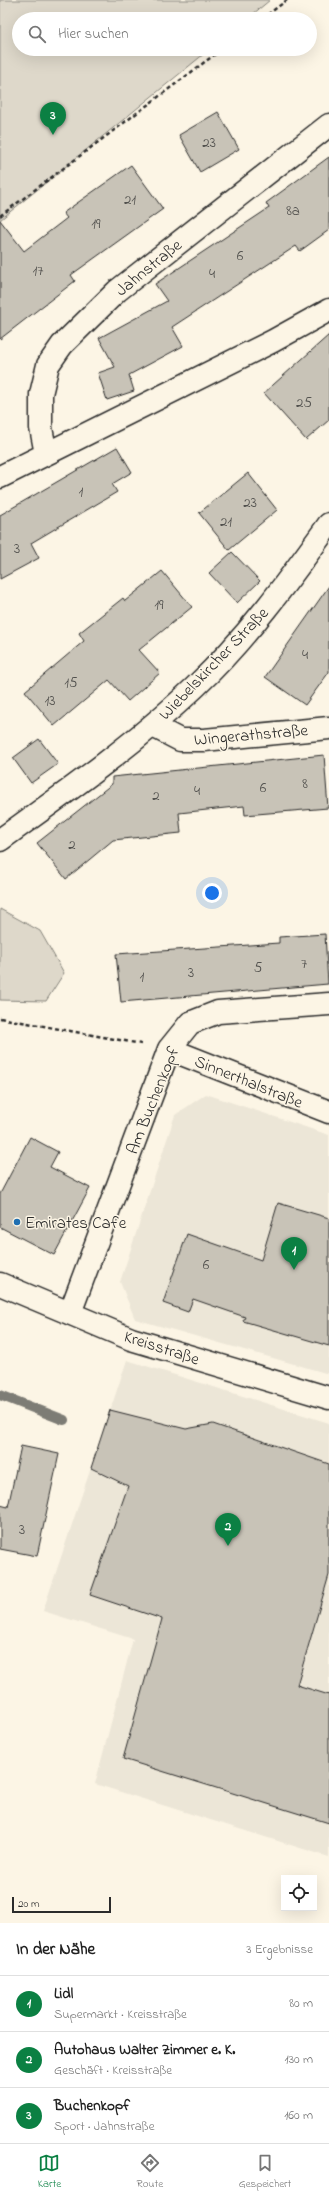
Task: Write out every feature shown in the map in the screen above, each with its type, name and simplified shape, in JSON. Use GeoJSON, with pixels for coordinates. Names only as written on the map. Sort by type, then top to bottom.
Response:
{"type":"FeatureCollection","features":[{"type":"Feature","properties":{"kind":"street","name":"Jahnstraße"},"geometry":{"type":"LineString","coordinates":[[46,454],[41,428],[41,394],[48,365],[62,345],[117,291],[329,125]]}},
{"type":"Feature","properties":{"kind":"street"},"geometry":{"type":"LineString","coordinates":[[0,478],[273,341],[329,310]]}},
{"type":"Feature","properties":{"kind":"street","name":"Wiebelskircher Straße"},"geometry":{"type":"LineString","coordinates":[[0,840],[153,726],[196,686],[247,632],[279,593],[329,524]]}},
{"type":"Feature","properties":{"kind":"street","name":"Wingerathstraße"},"geometry":{"type":"LineString","coordinates":[[153,726],[180,740],[204,740],[329,728]]}},
{"type":"Feature","properties":{"kind":"street","name":"Am Buchenkopf"},"geometry":{"type":"LineString","coordinates":[[70,1313],[169,1049],[190,1023],[218,1012],[329,1004]]}},
{"type":"Feature","properties":{"kind":"street","name":"Sinnerthalstraße"},"geometry":{"type":"LineString","coordinates":[[169,1049],[329,1112]]}},
{"type":"Feature","properties":{"kind":"street","name":"Kreisstraße"},"geometry":{"type":"LineString","coordinates":[[0,1284],[131,1339],[329,1398]]}},
{"type":"Feature","properties":{"kind":"path"},"geometry":{"type":"LineString","coordinates":[[271,12],[287,0]]}},
{"type":"Feature","properties":{"kind":"path"},"geometry":{"type":"LineString","coordinates":[[0,216],[213,56]]}},
{"type":"Feature","properties":{"kind":"path"},"geometry":{"type":"LineString","coordinates":[[0,1018],[169,1049]]}},
{"type":"Feature","properties":{"kind":"shaded area"},"geometry":{"type":"Polygon","coordinates":[[[0,0],[270,0],[255,12],[12,12],[12,56],[201,56],[0,220],[0,0]]]}},
{"type":"Feature","properties":{"kind":"shaded area"},"geometry":{"type":"Polygon","coordinates":[[[0,909],[40,931],[64,973],[46,1001],[0,1000],[0,909]]]}},
{"type":"Feature","properties":{"kind":"shaded area"},"geometry":{"type":"Polygon","coordinates":[[[206,1094],[329,1135],[329,1374],[135,1319],[120,1282],[175,1115],[206,1094]]]}},
{"type":"Feature","properties":{"kind":"shaded area"},"geometry":{"type":"Polygon","coordinates":[[[127,1360],[329,1423],[329,1857],[95,1784],[133,1639],[43,1611],[127,1360]]]}},
{"type":"Feature","properties":{"kind":"building"},"geometry":{"type":"Polygon","coordinates":[[[218,112],[239,149],[200,172],[179,135],[218,112]]]}},
{"type":"Feature","properties":{"kind":"building"},"geometry":{"type":"Polygon","coordinates":[[[329,157],[329,230],[300,251],[296,246],[172,327],[183,346],[129,375],[134,391],[107,400],[98,373],[115,367],[99,338],[167,301],[155,284],[269,208],[266,203],[329,157]]]}},
{"type":"Feature","properties":{"kind":"building"},"geometry":{"type":"Polygon","coordinates":[[[131,165],[163,209],[71,275],[75,281],[0,339],[0,220],[24,251],[67,218],[63,213],[131,165]]]}},
{"type":"Feature","properties":{"kind":"building"},"geometry":{"type":"Polygon","coordinates":[[[329,335],[329,420],[306,440],[264,393],[329,335]]]}},
{"type":"Feature","properties":{"kind":"building"},"geometry":{"type":"Polygon","coordinates":[[[117,447],[132,472],[112,484],[117,492],[31,543],[39,558],[0,579],[0,515],[117,447]]]}},
{"type":"Feature","properties":{"kind":"building"},"geometry":{"type":"Polygon","coordinates":[[[248,473],[277,510],[229,550],[199,513],[248,473]]]}},
{"type":"Feature","properties":{"kind":"building"},"geometry":{"type":"Polygon","coordinates":[[[232,552],[260,581],[237,603],[209,573],[232,552]]]}},
{"type":"Feature","properties":{"kind":"building"},"geometry":{"type":"Polygon","coordinates":[[[162,571],[192,607],[139,650],[160,673],[128,701],[109,680],[54,726],[25,691],[84,641],[79,633],[123,598],[125,601],[162,571]]]}},
{"type":"Feature","properties":{"kind":"building"},"geometry":{"type":"Polygon","coordinates":[[[329,586],[329,672],[305,705],[265,677],[329,586]]]}},
{"type":"Feature","properties":{"kind":"building"},"geometry":{"type":"Polygon","coordinates":[[[39,739],[58,764],[31,783],[13,758],[39,739]]]}},
{"type":"Feature","properties":{"kind":"building"},"geometry":{"type":"Polygon","coordinates":[[[324,755],[328,808],[245,815],[244,806],[179,813],[181,833],[113,840],[66,879],[37,843],[112,784],[112,777],[324,755]]]}},
{"type":"Feature","properties":{"kind":"building"},"geometry":{"type":"Polygon","coordinates":[[[325,934],[328,984],[121,1002],[116,954],[279,943],[279,937],[325,934]]]}},
{"type":"Feature","properties":{"kind":"building"},"geometry":{"type":"Polygon","coordinates":[[[30,1137],[58,1152],[50,1167],[90,1188],[54,1255],[0,1227],[0,1194],[30,1137]]]}},
{"type":"Feature","properties":{"kind":"building"},"geometry":{"type":"Polygon","coordinates":[[[278,1203],[329,1218],[329,1346],[243,1321],[245,1317],[193,1299],[188,1312],[163,1303],[187,1234],[261,1260],[278,1203]]]}},
{"type":"Feature","properties":{"kind":"building"},"geometry":{"type":"Polygon","coordinates":[[[110,1410],[186,1429],[213,1424],[329,1464],[329,1575],[297,1685],[329,1695],[329,1823],[123,1759],[162,1619],[90,1595],[128,1486],[91,1468],[110,1410]]]}},
{"type":"Feature","properties":{"kind":"building"},"geometry":{"type":"Polygon","coordinates":[[[21,1446],[59,1454],[37,1556],[0,1549],[0,1505],[8,1507],[21,1446]]]}},
{"type":"Feature","properties":{"kind":"waterway"},"geometry":{"type":"LineString","coordinates":[[0,1395],[64,1420]]}},
{"type":"Feature","properties":{"kind":"place","name":"Buchenkopf"},"geometry":{"type":"Point","coordinates":[53,135]}},
{"type":"Feature","properties":{"kind":"place","name":"Emirates Cafe"},"geometry":{"type":"Point","coordinates":[17,1222]}},
{"type":"Feature","properties":{"kind":"place","name":"Lidl"},"geometry":{"type":"Point","coordinates":[294,1270]}},
{"type":"Feature","properties":{"kind":"place","name":"Autohaus Walter Zimmer e. K."},"geometry":{"type":"Point","coordinates":[228,1546]}}]}
